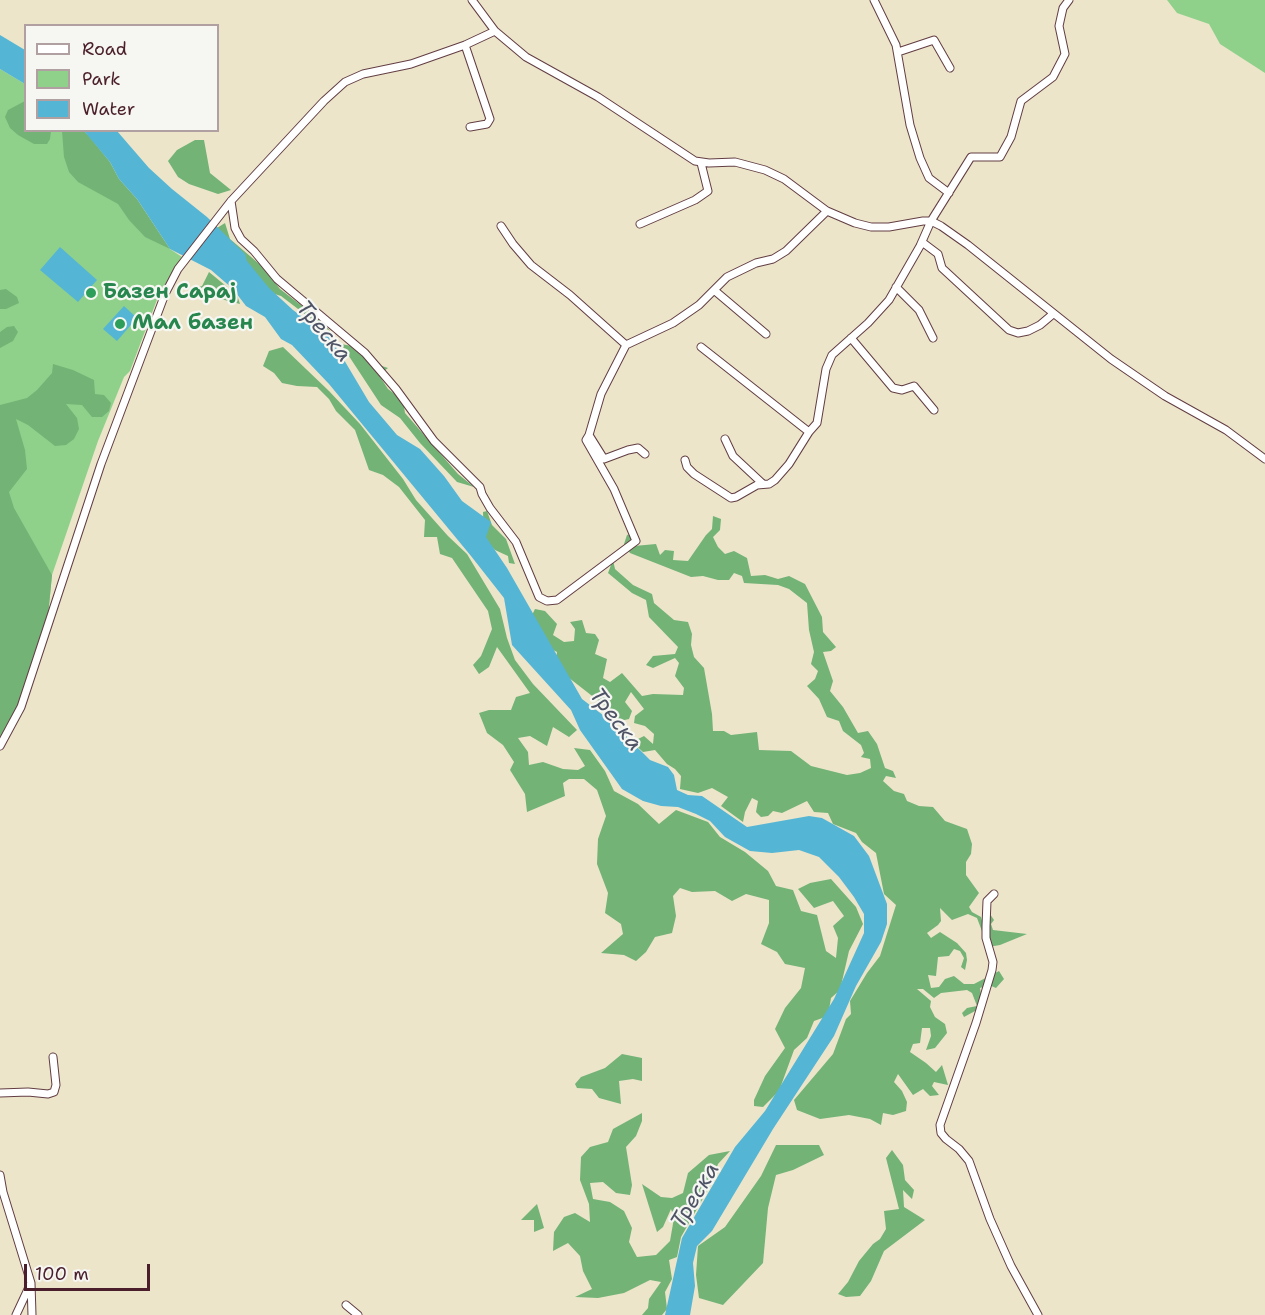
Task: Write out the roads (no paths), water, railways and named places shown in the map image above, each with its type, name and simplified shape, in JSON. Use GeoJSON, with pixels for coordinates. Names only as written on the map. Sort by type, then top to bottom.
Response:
{"type":"FeatureCollection","features":[{"type":"Feature","properties":{"kind":"street"},"geometry":{"type":"LineString","coordinates":[[472,0],[495,31],[526,57],[598,97],[690,158],[701,163],[735,162],[765,170],[784,179],[827,212],[840,219],[871,227],[931,221],[968,245],[1111,360],[1165,396],[1226,430],[1265,459]]}},
{"type":"Feature","properties":{"kind":"street"},"geometry":{"type":"LineString","coordinates":[[874,0],[896,45],[910,125],[920,158],[929,178],[949,193]]}},
{"type":"Feature","properties":{"kind":"street"},"geometry":{"type":"LineString","coordinates":[[685,460],[687,467],[694,474],[731,498],[757,485],[775,480],[789,464],[817,423],[826,369],[832,355],[889,300],[922,242],[931,221],[971,157],[1000,157],[1011,137],[1021,101],[1053,77],[1065,54],[1059,26],[1063,8],[1069,0]]}},
{"type":"Feature","properties":{"kind":"street"},"geometry":{"type":"LineString","coordinates":[[0,746],[21,707],[101,464],[165,294],[178,270],[221,212],[324,101],[352,77],[411,64],[465,45],[495,31]]}},
{"type":"Feature","properties":{"kind":"street"},"geometry":{"type":"LineString","coordinates":[[898,52],[934,40],[950,68]]}},
{"type":"Feature","properties":{"kind":"street"},"geometry":{"type":"LineString","coordinates":[[465,45],[490,119],[487,124],[470,127]]}},
{"type":"Feature","properties":{"kind":"street"},"geometry":{"type":"LineString","coordinates":[[640,224],[695,200],[708,191],[701,163]]}},
{"type":"Feature","properties":{"kind":"street"},"geometry":{"type":"LineString","coordinates":[[231,201],[235,228],[241,239],[277,279],[365,353],[396,389],[434,441],[480,488],[490,508],[516,542],[539,597],[548,601],[558,600],[636,541],[614,489],[586,440],[601,394],[626,345],[673,323],[699,305],[727,277],[756,263],[773,259],[786,251],[827,212]]}},
{"type":"Feature","properties":{"kind":"street"},"geometry":{"type":"LineString","coordinates":[[501,226],[531,265],[570,295],[626,345]]}},
{"type":"Feature","properties":{"kind":"street"},"geometry":{"type":"LineString","coordinates":[[922,242],[938,254],[942,268],[1009,330],[1018,333],[1028,331],[1040,326],[1053,314]]}},
{"type":"Feature","properties":{"kind":"street"},"geometry":{"type":"LineString","coordinates":[[896,287],[919,309],[933,338]]}},
{"type":"Feature","properties":{"kind":"street"},"geometry":{"type":"LineString","coordinates":[[714,290],[766,334]]}},
{"type":"Feature","properties":{"kind":"street"},"geometry":{"type":"LineString","coordinates":[[851,338],[893,388],[902,390],[914,386],[934,410]]}},
{"type":"Feature","properties":{"kind":"street"},"geometry":{"type":"LineString","coordinates":[[701,347],[809,432]]}},
{"type":"Feature","properties":{"kind":"street"},"geometry":{"type":"LineString","coordinates":[[589,435],[604,459],[638,448],[645,454]]}},
{"type":"Feature","properties":{"kind":"street"},"geometry":{"type":"LineString","coordinates":[[725,439],[733,456],[763,484]]}},
{"type":"Feature","properties":{"kind":"street"},"geometry":{"type":"LineString","coordinates":[[994,894],[987,901],[986,926],[993,962],[992,970],[940,1125],[941,1133],[969,1161],[990,1219],[1011,1266],[1038,1315]]}},
{"type":"Feature","properties":{"kind":"street"},"geometry":{"type":"LineString","coordinates":[[0,1093],[48,1094],[54,1092],[56,1085],[53,1057]]}},
{"type":"Feature","properties":{"kind":"street"},"geometry":{"type":"LineString","coordinates":[[0,1175],[3,1192],[31,1283],[32,1315]]}},
{"type":"Feature","properties":{"kind":"street"},"geometry":{"type":"LineString","coordinates":[[16,1315],[31,1283]]}},
{"type":"Feature","properties":{"kind":"street"},"geometry":{"type":"LineString","coordinates":[[346,1305],[358,1315]]}},
{"type":"Feature","properties":{"kind":"water"},"geometry":{"type":"Polygon","coordinates":[[[0,35],[24,49],[24,83],[0,69],[0,35]]]}},
{"type":"Feature","properties":{"kind":"water"},"geometry":{"type":"Polygon","coordinates":[[[85,132],[118,132],[149,168],[207,217],[245,254],[247,261],[269,288],[293,310],[331,338],[369,402],[397,435],[420,449],[462,501],[491,522],[486,537],[507,568],[582,699],[612,722],[650,760],[668,767],[674,775],[677,790],[688,795],[702,796],[747,827],[809,816],[822,818],[854,836],[869,856],[887,904],[887,924],[881,942],[856,986],[834,1036],[773,1129],[712,1231],[697,1246],[693,1263],[695,1286],[690,1315],[665,1315],[682,1238],[735,1147],[765,1111],[834,999],[864,933],[864,914],[839,877],[819,857],[799,850],[772,853],[750,851],[725,837],[710,821],[696,814],[678,807],[661,806],[643,801],[622,789],[580,730],[571,710],[512,645],[504,598],[471,556],[329,384],[292,345],[281,339],[265,317],[246,306],[233,289],[211,270],[170,249],[137,199],[119,179],[110,162],[85,132]]]}},
{"type":"Feature","properties":{"kind":"water"},"geometry":{"type":"Polygon","coordinates":[[[60,247],[97,280],[78,302],[40,270],[60,247]]]}},
{"type":"Feature","properties":{"kind":"water","name":"Мал базен"},"geometry":{"type":"Polygon","coordinates":[[[124,306],[137,318],[117,341],[103,329],[124,306]]]}},
{"type":"Feature","properties":{"kind":"place","name":"Базен Сарај"},"geometry":{"type":"Point","coordinates":[91,293]}},
{"type":"Feature","properties":{"kind":"place","name":"Мал базен"},"geometry":{"type":"Point","coordinates":[120,324]}},
{"type":"Feature","properties":{"kind":"water label","name":"Треска"},"geometry":{"type":"Point","coordinates":[323,332]}},
{"type":"Feature","properties":{"kind":"water label","name":"Треска"},"geometry":{"type":"Point","coordinates":[615,720]}},
{"type":"Feature","properties":{"kind":"water label","name":"Треска"},"geometry":{"type":"Point","coordinates":[696,1196]}}]}
